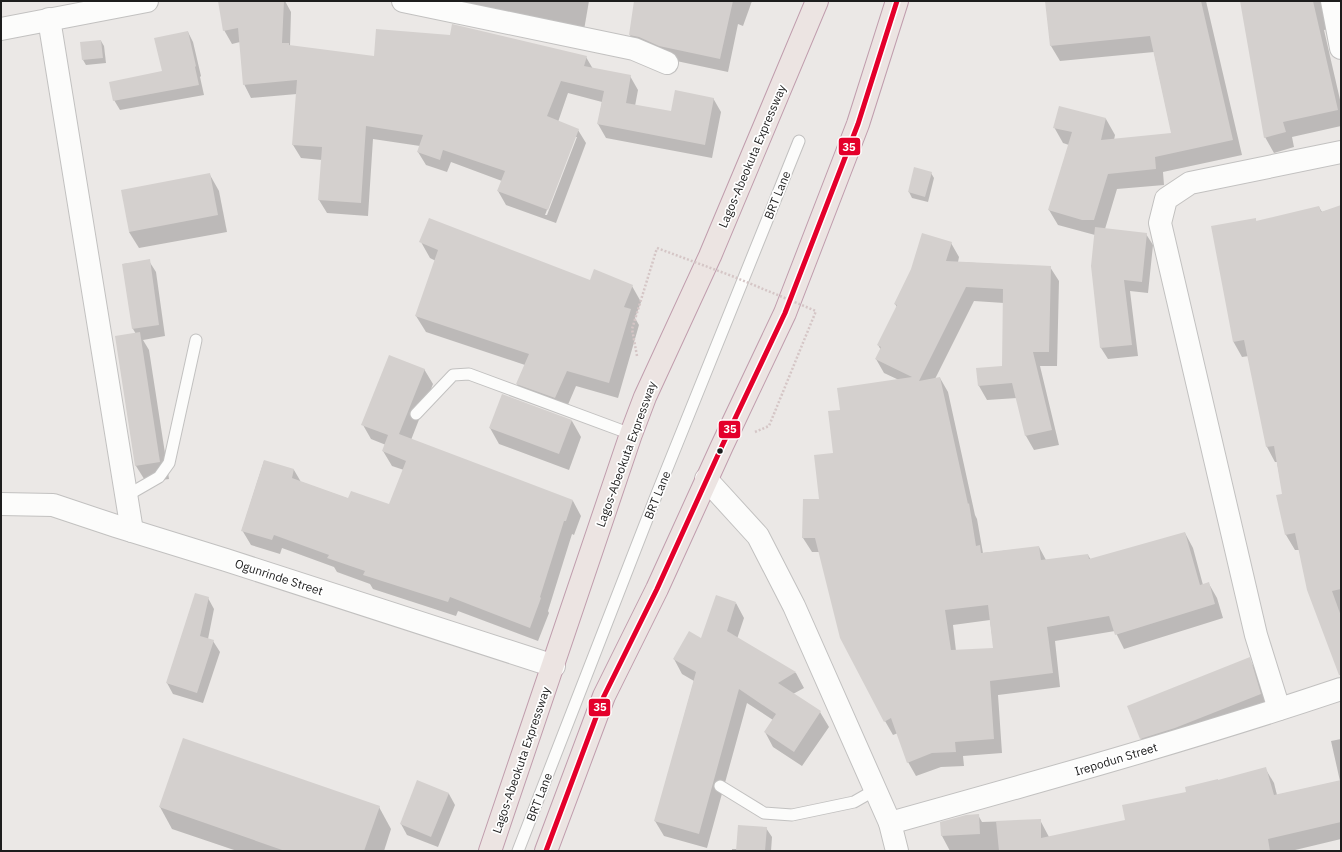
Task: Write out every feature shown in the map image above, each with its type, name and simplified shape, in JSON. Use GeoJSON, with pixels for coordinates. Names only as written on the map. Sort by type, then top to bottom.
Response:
{"type":"FeatureCollection","features":[{"type":"Feature","properties":{"kind":"highway","name":"Lagos-Abeokuta Expressway"},"geometry":{"type":"LineString","coordinates":[[490,851],[554,666],[631,434],[645,397],[710,256],[817,1]]}},
{"type":"Feature","properties":{"kind":"highway"},"geometry":{"type":"LineString","coordinates":[[546,851],[604,696],[657,589],[706,479],[785,313],[858,124],[897,1]]}},
{"type":"Feature","properties":{"kind":"street"},"geometry":{"type":"LineString","coordinates":[[1,29],[147,1]]}},
{"type":"Feature","properties":{"kind":"street"},"geometry":{"type":"LineString","coordinates":[[403,1],[634,49],[667,64]]}},
{"type":"Feature","properties":{"kind":"street"},"geometry":{"type":"LineString","coordinates":[[1332,1],[1341,48]]}},
{"type":"Feature","properties":{"kind":"street"},"geometry":{"type":"LineString","coordinates":[[49,19],[132,531]]}},
{"type":"Feature","properties":{"kind":"street"},"geometry":{"type":"LineString","coordinates":[[1279,710],[1256,635],[1160,222],[1166,199],[1190,183],[1341,152]]}},
{"type":"Feature","properties":{"kind":"street"},"geometry":{"type":"LineString","coordinates":[[706,479],[758,536],[794,606],[890,823],[897,851]]}},
{"type":"Feature","properties":{"kind":"street","name":"Ogunrinde Street"},"geometry":{"type":"LineString","coordinates":[[1,504],[53,505],[554,666]]}},
{"type":"Feature","properties":{"kind":"street","name":"Irepodun Street"},"geometry":{"type":"LineString","coordinates":[[890,823],[1099,765],[1279,710],[1341,689]]}},
{"type":"Feature","properties":{"kind":"lane","name":"BRT Lane"},"geometry":{"type":"LineString","coordinates":[[518,851],[656,498],[799,141]]}},
{"type":"Feature","properties":{"kind":"lane"},"geometry":{"type":"LineString","coordinates":[[126,496],[159,477],[170,463],[196,340]]}},
{"type":"Feature","properties":{"kind":"lane"},"geometry":{"type":"LineString","coordinates":[[416,414],[453,375],[469,374],[631,434]]}},
{"type":"Feature","properties":{"kind":"lane"},"geometry":{"type":"LineString","coordinates":[[720,786],[764,813],[792,815],[854,802],[875,790]]}},
{"type":"Feature","properties":{"kind":"path"},"geometry":{"type":"LineString","coordinates":[[632,329],[657,248],[732,276],[816,311],[769,426]]}},
{"type":"Feature","properties":{"kind":"building"},"geometry":{"type":"Polygon","coordinates":[[[218,1],[284,1],[282,43],[289,43],[289,45],[374,56],[376,29],[450,35],[452,24],[587,56],[584,66],[631,75],[626,103],[671,111],[675,90],[714,98],[705,145],[597,124],[604,91],[561,81],[547,116],[579,129],[548,210],[497,191],[505,171],[443,150],[440,160],[417,152],[423,135],[366,126],[361,203],[318,200],[322,147],[292,145],[297,80],[243,85],[238,28],[223,31],[218,1]]]}},
{"type":"Feature","properties":{"kind":"building"},"geometry":{"type":"Polygon","coordinates":[[[634,1],[733,1],[720,59],[659,46],[639,37],[629,35],[634,1]]]}},
{"type":"Feature","properties":{"kind":"building"},"geometry":{"type":"Polygon","coordinates":[[[1045,1],[1201,1],[1233,140],[1155,157],[1156,169],[1108,174],[1094,220],[1082,220],[1048,210],[1072,132],[1053,128],[1059,106],[1106,118],[1101,140],[1171,133],[1150,36],[1050,46],[1045,1]]]}},
{"type":"Feature","properties":{"kind":"building"},"geometry":{"type":"Polygon","coordinates":[[[1240,1],[1313,1],[1338,110],[1283,122],[1286,132],[1264,138],[1240,1]]]}},
{"type":"Feature","properties":{"kind":"building"},"geometry":{"type":"Polygon","coordinates":[[[188,31],[199,85],[113,101],[109,82],[162,71],[154,38],[188,31]]]}},
{"type":"Feature","properties":{"kind":"building"},"geometry":{"type":"Polygon","coordinates":[[[101,40],[103,58],[82,60],[80,42],[101,40]]]}},
{"type":"Feature","properties":{"kind":"building"},"geometry":{"type":"Polygon","coordinates":[[[914,167],[932,172],[925,197],[908,192],[914,167]]]}},
{"type":"Feature","properties":{"kind":"building"},"geometry":{"type":"Polygon","coordinates":[[[210,173],[218,215],[129,232],[121,190],[210,173]]]}},
{"type":"Feature","properties":{"kind":"building"},"geometry":{"type":"Polygon","coordinates":[[[1341,205],[1341,589],[1332,591],[1341,616],[1341,675],[1339,675],[1307,590],[1295,533],[1285,535],[1276,495],[1282,494],[1274,446],[1266,447],[1244,340],[1233,342],[1211,226],[1256,218],[1256,221],[1319,206],[1321,212],[1341,205]]]}},
{"type":"Feature","properties":{"kind":"building"},"geometry":{"type":"Polygon","coordinates":[[[429,218],[590,280],[594,269],[633,285],[624,307],[631,309],[609,383],[567,371],[555,398],[516,384],[529,354],[415,316],[438,250],[419,242],[429,218]]]}},
{"type":"Feature","properties":{"kind":"building"},"geometry":{"type":"Polygon","coordinates":[[[1095,227],[1147,233],[1142,282],[1124,280],[1132,345],[1100,348],[1091,266],[1095,227]]]}},
{"type":"Feature","properties":{"kind":"building"},"geometry":{"type":"Polygon","coordinates":[[[922,233],[952,242],[946,261],[1051,266],[1049,352],[1033,352],[1052,430],[1025,436],[1012,383],[978,386],[976,368],[1002,366],[1003,289],[966,287],[919,381],[940,377],[968,504],[969,503],[976,546],[980,545],[981,553],[1039,546],[1041,560],[1088,554],[1089,559],[1185,532],[1200,585],[1209,582],[1215,604],[1115,635],[1109,616],[1047,627],[1053,673],[990,681],[994,739],[955,742],[956,752],[932,753],[907,763],[891,718],[884,722],[840,638],[815,538],[802,538],[803,499],[819,499],[814,455],[833,453],[828,411],[840,410],[837,388],[912,377],[875,359],[881,347],[877,345],[897,305],[894,304],[911,269],[922,233]],[[988,605],[945,610],[951,650],[993,648],[988,605]]]}},
{"type":"Feature","properties":{"kind":"building"},"geometry":{"type":"Polygon","coordinates":[[[150,259],[159,325],[132,329],[122,264],[150,259]]]}},
{"type":"Feature","properties":{"kind":"building"},"geometry":{"type":"Polygon","coordinates":[[[140,332],[160,462],[135,466],[115,336],[140,332]]]}},
{"type":"Feature","properties":{"kind":"building"},"geometry":{"type":"Polygon","coordinates":[[[389,355],[425,369],[399,434],[573,500],[566,521],[564,521],[540,597],[541,598],[530,628],[450,597],[448,602],[363,575],[365,571],[327,558],[329,555],[274,535],[272,540],[241,531],[264,460],[294,469],[292,478],[348,498],[351,491],[389,504],[406,461],[382,451],[388,435],[361,425],[389,355]]]}},
{"type":"Feature","properties":{"kind":"building"},"geometry":{"type":"Polygon","coordinates":[[[502,394],[572,420],[559,454],[489,428],[502,394]]]}},
{"type":"Feature","properties":{"kind":"building"},"geometry":{"type":"Polygon","coordinates":[[[195,593],[209,597],[200,636],[214,640],[197,693],[166,683],[195,593]]]}},
{"type":"Feature","properties":{"kind":"building"},"geometry":{"type":"Polygon","coordinates":[[[716,595],[736,602],[727,631],[796,672],[778,683],[821,711],[794,752],[764,732],[776,714],[739,689],[699,834],[654,821],[696,672],[673,659],[689,631],[701,638],[716,595]]]}},
{"type":"Feature","properties":{"kind":"building"},"geometry":{"type":"Polygon","coordinates":[[[1250,657],[1261,694],[1175,728],[1140,739],[1127,706],[1250,657]]]}},
{"type":"Feature","properties":{"kind":"building"},"geometry":{"type":"Polygon","coordinates":[[[183,738],[380,806],[364,851],[285,851],[159,807],[183,738]]]}},
{"type":"Feature","properties":{"kind":"building"},"geometry":{"type":"Polygon","coordinates":[[[1266,767],[1274,795],[1341,780],[1341,822],[1268,839],[1270,851],[999,851],[996,821],[1041,819],[1041,838],[1125,820],[1122,805],[1186,792],[1185,787],[1266,767]]]}},
{"type":"Feature","properties":{"kind":"building"},"geometry":{"type":"Polygon","coordinates":[[[417,780],[449,793],[431,837],[400,824],[417,780]]]}},
{"type":"Feature","properties":{"kind":"building"},"geometry":{"type":"Polygon","coordinates":[[[979,814],[980,834],[941,836],[940,822],[966,815],[979,814]]]}},
{"type":"Feature","properties":{"kind":"building"},"geometry":{"type":"Polygon","coordinates":[[[738,825],[767,827],[765,851],[736,851],[738,825]]]}},
{"type":"Feature","properties":{"kind":"transit line","name":"35"},"geometry":{"type":"LineString","coordinates":[[546,851],[604,696],[657,589],[785,313],[858,124],[897,1]]}}]}
